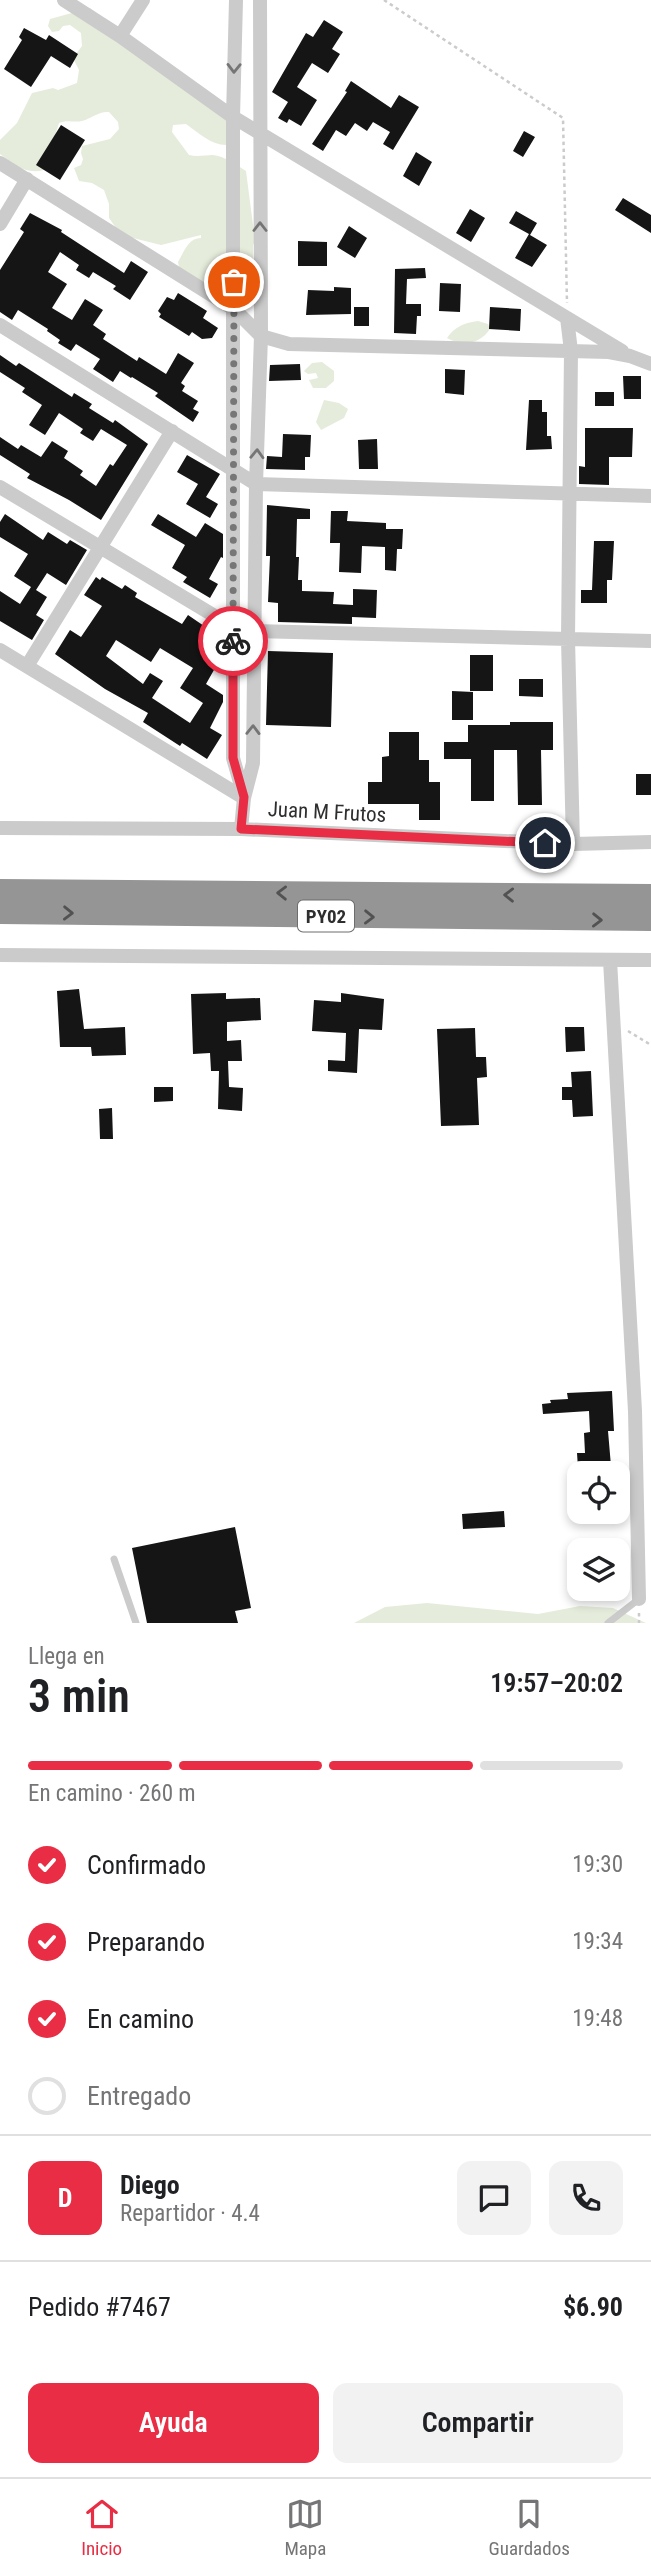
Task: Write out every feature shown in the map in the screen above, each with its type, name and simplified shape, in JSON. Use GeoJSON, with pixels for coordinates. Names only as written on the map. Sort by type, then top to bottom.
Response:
{"type":"FeatureCollection","features":[{"type":"Feature","properties":{"kind":"highway","name":"PY02"},"geometry":{"type":"LineString","coordinates":[[0,891],[651,896]]}},
{"type":"Feature","properties":{"kind":"highway","name":"PY02"},"geometry":{"type":"LineString","coordinates":[[0,912],[651,919]]}},
{"type":"Feature","properties":{"kind":"street"},"geometry":{"type":"LineString","coordinates":[[64,0],[120,36],[233,117],[631,356],[651,364]]}},
{"type":"Feature","properties":{"kind":"street"},"geometry":{"type":"LineString","coordinates":[[120,36],[142,0]]}},
{"type":"Feature","properties":{"kind":"street"},"geometry":{"type":"LineString","coordinates":[[236,0],[233,117],[233,758],[244,797]]}},
{"type":"Feature","properties":{"kind":"street"},"geometry":{"type":"LineString","coordinates":[[241,829],[244,797],[253,763],[256,484],[261,336],[260,0]]}},
{"type":"Feature","properties":{"kind":"street"},"geometry":{"type":"LineString","coordinates":[[0,163],[234,309],[261,336],[289,344],[609,352],[631,356]]}},
{"type":"Feature","properties":{"kind":"street"},"geometry":{"type":"LineString","coordinates":[[0,224],[27,179]]}},
{"type":"Feature","properties":{"kind":"street"},"geometry":{"type":"LineString","coordinates":[[567,318],[571,351],[568,639],[573,844]]}},
{"type":"Feature","properties":{"kind":"street"},"geometry":{"type":"LineString","coordinates":[[0,325],[256,484],[651,496]]}},
{"type":"Feature","properties":{"kind":"street"},"geometry":{"type":"LineString","coordinates":[[27,666],[172,431]]}},
{"type":"Feature","properties":{"kind":"street"},"geometry":{"type":"LineString","coordinates":[[0,486],[233,627],[254,631],[651,641]]}},
{"type":"Feature","properties":{"kind":"street"},"geometry":{"type":"LineString","coordinates":[[0,650],[244,797]]}},
{"type":"Feature","properties":{"kind":"street","name":"Juan M Frutos"},"geometry":{"type":"LineString","coordinates":[[0,828],[241,829],[573,844],[651,842]]}},
{"type":"Feature","properties":{"kind":"street"},"geometry":{"type":"LineString","coordinates":[[0,955],[651,960]]}},
{"type":"Feature","properties":{"kind":"street"},"geometry":{"type":"LineString","coordinates":[[610,960],[635,1411],[639,1599]]}},
{"type":"Feature","properties":{"kind":"lane"},"geometry":{"type":"LineString","coordinates":[[114,1559],[136,1623]]}},
{"type":"Feature","properties":{"kind":"lane"},"geometry":{"type":"LineString","coordinates":[[608,1623],[639,1599]]}},
{"type":"Feature","properties":{"kind":"path"},"geometry":{"type":"LineString","coordinates":[[384,0],[563,118],[567,318]]}},
{"type":"Feature","properties":{"kind":"path"},"geometry":{"type":"LineString","coordinates":[[614,1022],[651,1045]]}},
{"type":"Feature","properties":{"kind":"green space"},"geometry":{"type":"Polygon","coordinates":[[[90,8],[135,43],[236,111],[228,145],[211,141],[186,124],[173,125],[172,132],[189,155],[217,156],[246,171],[257,238],[253,245],[253,266],[241,271],[226,285],[205,287],[180,272],[178,262],[184,250],[193,240],[201,238],[201,235],[161,245],[121,235],[109,218],[109,204],[104,190],[92,183],[79,181],[74,168],[81,165],[82,146],[110,139],[119,129],[118,122],[109,112],[82,121],[59,123],[44,170],[26,170],[0,154],[0,140],[17,123],[32,93],[53,88],[58,90],[77,83],[79,70],[73,58],[82,46],[81,33],[70,25],[52,32],[48,26],[50,19],[90,8]]]}},
{"type":"Feature","properties":{"kind":"green space"},"geometry":{"type":"Polygon","coordinates":[[[478,321],[488,324],[490,329],[476,341],[465,343],[447,338],[461,326],[478,321]]]}},
{"type":"Feature","properties":{"kind":"green space"},"geometry":{"type":"Polygon","coordinates":[[[322,362],[334,371],[334,381],[326,388],[313,388],[309,380],[318,378],[316,373],[308,374],[304,371],[312,363],[322,362]]]}},
{"type":"Feature","properties":{"kind":"green space"},"geometry":{"type":"Polygon","coordinates":[[[324,400],[339,403],[348,409],[344,418],[321,430],[316,422],[324,400]]]}},
{"type":"Feature","properties":{"kind":"green space"},"geometry":{"type":"Polygon","coordinates":[[[427,1603],[538,1614],[580,1606],[613,1608],[646,1623],[354,1623],[385,1607],[427,1603]]]}},
{"type":"Feature","properties":{"kind":"building"},"geometry":{"type":"Polygon","coordinates":[[[324,20],[343,32],[332,49],[340,54],[328,73],[312,63],[297,87],[317,100],[301,126],[289,119],[287,123],[278,118],[288,102],[272,92],[306,33],[313,37],[324,20]]]}},
{"type":"Feature","properties":{"kind":"building"},"geometry":{"type":"Polygon","coordinates":[[[24,28],[46,40],[49,35],[78,54],[70,68],[51,56],[31,87],[4,69],[22,40],[19,37],[24,28]]]}},
{"type":"Feature","properties":{"kind":"building"},"geometry":{"type":"Polygon","coordinates":[[[351,81],[391,108],[399,95],[419,107],[393,150],[383,144],[390,132],[373,122],[367,131],[355,123],[346,136],[336,130],[323,151],[312,144],[347,92],[345,91],[351,81]]]}},
{"type":"Feature","properties":{"kind":"building"},"geometry":{"type":"Polygon","coordinates":[[[61,125],[85,140],[60,180],[36,165],[61,125]]]}},
{"type":"Feature","properties":{"kind":"building"},"geometry":{"type":"Polygon","coordinates":[[[524,131],[535,137],[523,157],[513,151],[524,131]]]}},
{"type":"Feature","properties":{"kind":"building"},"geometry":{"type":"Polygon","coordinates":[[[416,152],[432,162],[419,186],[403,176],[416,152]]]}},
{"type":"Feature","properties":{"kind":"building"},"geometry":{"type":"Polygon","coordinates":[[[623,198],[651,215],[651,233],[615,210],[623,198]]]}},
{"type":"Feature","properties":{"kind":"building"},"geometry":{"type":"Polygon","coordinates":[[[470,209],[485,218],[471,242],[456,233],[470,209]]]}},
{"type":"Feature","properties":{"kind":"building"},"geometry":{"type":"Polygon","coordinates":[[[516,211],[537,223],[530,235],[547,245],[532,267],[515,258],[529,234],[509,223],[516,211]]]}},
{"type":"Feature","properties":{"kind":"building"},"geometry":{"type":"Polygon","coordinates":[[[30,213],[62,230],[61,232],[124,273],[131,261],[148,272],[130,300],[113,289],[116,286],[93,272],[89,278],[76,270],[79,265],[60,252],[48,272],[67,284],[52,308],[72,320],[85,299],[103,310],[93,325],[106,334],[103,339],[137,361],[139,357],[166,374],[178,353],[194,363],[181,383],[185,386],[182,391],[198,401],[193,409],[199,412],[193,422],[155,396],[158,393],[120,371],[113,382],[93,369],[100,359],[76,344],[71,351],[58,343],[60,340],[47,331],[48,329],[18,310],[12,320],[0,312],[0,270],[24,232],[20,229],[30,213]]]}},
{"type":"Feature","properties":{"kind":"building"},"geometry":{"type":"Polygon","coordinates":[[[349,226],[367,238],[355,258],[337,247],[349,226]]]}},
{"type":"Feature","properties":{"kind":"building"},"geometry":{"type":"Polygon","coordinates":[[[298,241],[327,242],[327,266],[298,266],[298,241]]]}},
{"type":"Feature","properties":{"kind":"building"},"geometry":{"type":"Polygon","coordinates":[[[425,268],[426,278],[407,279],[406,304],[421,304],[416,334],[394,333],[395,269],[425,268]]]}},
{"type":"Feature","properties":{"kind":"building"},"geometry":{"type":"Polygon","coordinates":[[[440,283],[461,284],[460,312],[439,311],[440,283]]]}},
{"type":"Feature","properties":{"kind":"building"},"geometry":{"type":"Polygon","coordinates":[[[334,287],[351,288],[351,314],[306,315],[308,290],[334,291],[334,287]]]}},
{"type":"Feature","properties":{"kind":"building"},"geometry":{"type":"Polygon","coordinates":[[[178,293],[207,311],[203,318],[218,328],[212,338],[202,339],[192,332],[189,336],[159,317],[161,314],[158,311],[167,297],[174,300],[178,293]]]}},
{"type":"Feature","properties":{"kind":"building"},"geometry":{"type":"Polygon","coordinates":[[[354,307],[369,307],[369,326],[354,326],[354,307]]]}},
{"type":"Feature","properties":{"kind":"building"},"geometry":{"type":"Polygon","coordinates":[[[490,307],[521,309],[520,331],[489,329],[490,307]]]}},
{"type":"Feature","properties":{"kind":"building"},"geometry":{"type":"Polygon","coordinates":[[[0,355],[16,366],[19,363],[72,397],[74,393],[92,404],[89,408],[113,423],[115,420],[148,444],[101,520],[27,478],[30,474],[0,455],[0,437],[18,449],[21,445],[41,457],[52,441],[68,451],[64,458],[83,471],[80,475],[96,486],[110,464],[113,466],[127,445],[101,429],[93,441],[80,433],[83,429],[59,413],[45,435],[29,425],[42,405],[22,392],[25,388],[0,372],[0,355]]]}},
{"type":"Feature","properties":{"kind":"building"},"geometry":{"type":"Polygon","coordinates":[[[300,364],[301,380],[269,381],[270,365],[300,364]]]}},
{"type":"Feature","properties":{"kind":"building"},"geometry":{"type":"Polygon","coordinates":[[[445,369],[465,370],[464,395],[445,393],[445,369]]]}},
{"type":"Feature","properties":{"kind":"building"},"geometry":{"type":"Polygon","coordinates":[[[623,376],[641,376],[641,399],[624,399],[623,376]]]}},
{"type":"Feature","properties":{"kind":"building"},"geometry":{"type":"Polygon","coordinates":[[[595,392],[614,392],[614,406],[595,406],[595,392]]]}},
{"type":"Feature","properties":{"kind":"building"},"geometry":{"type":"Polygon","coordinates":[[[529,400],[542,400],[542,412],[547,412],[547,436],[551,436],[552,449],[526,450],[529,400]]]}},
{"type":"Feature","properties":{"kind":"building"},"geometry":{"type":"Polygon","coordinates":[[[585,428],[633,428],[632,457],[609,457],[609,485],[579,484],[579,466],[585,467],[585,428]]]}},
{"type":"Feature","properties":{"kind":"building"},"geometry":{"type":"Polygon","coordinates":[[[283,434],[311,435],[310,457],[305,457],[305,470],[266,469],[267,456],[282,457],[283,434]]]}},
{"type":"Feature","properties":{"kind":"building"},"geometry":{"type":"Polygon","coordinates":[[[377,439],[378,469],[359,469],[358,440],[377,439]]]}},
{"type":"Feature","properties":{"kind":"building"},"geometry":{"type":"Polygon","coordinates":[[[187,455],[220,474],[206,497],[218,504],[210,518],[186,504],[198,484],[177,472],[187,455]]]}},
{"type":"Feature","properties":{"kind":"building"},"geometry":{"type":"Polygon","coordinates":[[[267,505],[310,509],[310,519],[297,519],[296,557],[299,557],[298,580],[302,580],[302,591],[334,592],[333,604],[353,605],[353,589],[377,590],[376,618],[352,617],[352,624],[278,622],[278,603],[268,602],[270,556],[266,556],[267,505]]]}},
{"type":"Feature","properties":{"kind":"building"},"geometry":{"type":"Polygon","coordinates":[[[331,511],[348,511],[347,521],[386,523],[386,529],[403,529],[402,549],[397,549],[396,571],[385,570],[385,547],[362,546],[361,573],[339,572],[340,543],[330,543],[331,511]]]}},
{"type":"Feature","properties":{"kind":"building"},"geometry":{"type":"Polygon","coordinates":[[[5,514],[43,540],[48,532],[67,544],[70,540],[87,550],[66,585],[47,573],[36,590],[47,597],[36,615],[44,620],[32,640],[0,621],[0,591],[20,604],[31,587],[14,576],[28,554],[0,537],[0,522],[5,514]]]}},
{"type":"Feature","properties":{"kind":"building"},"geometry":{"type":"Polygon","coordinates":[[[158,514],[196,537],[205,523],[223,534],[223,558],[221,557],[209,579],[218,584],[210,598],[183,582],[187,577],[172,568],[185,545],[151,525],[158,514]]]}},
{"type":"Feature","properties":{"kind":"building"},"geometry":{"type":"Polygon","coordinates":[[[594,541],[614,541],[612,580],[607,580],[607,603],[581,603],[581,590],[592,590],[594,541]]]}},
{"type":"Feature","properties":{"kind":"building"},"geometry":{"type":"Polygon","coordinates":[[[96,577],[100,580],[102,577],[122,589],[125,585],[137,593],[135,597],[182,624],[188,615],[223,639],[223,654],[206,684],[223,695],[223,702],[210,728],[222,735],[207,759],[182,743],[180,746],[143,722],[148,713],[105,689],[55,654],[70,630],[81,637],[102,606],[84,595],[96,577]],[[116,640],[106,656],[143,684],[150,673],[163,681],[152,698],[190,723],[203,703],[180,688],[193,668],[160,648],[151,662],[116,640]]]}},
{"type":"Feature","properties":{"kind":"building"},"geometry":{"type":"Polygon","coordinates":[[[268,651],[333,653],[331,727],[266,725],[268,651]]]}},
{"type":"Feature","properties":{"kind":"building"},"geometry":{"type":"Polygon","coordinates":[[[470,655],[493,655],[493,691],[470,691],[470,655]]]}},
{"type":"Feature","properties":{"kind":"building"},"geometry":{"type":"Polygon","coordinates":[[[519,679],[543,679],[543,697],[519,696],[519,679]]]}},
{"type":"Feature","properties":{"kind":"building"},"geometry":{"type":"Polygon","coordinates":[[[452,691],[473,692],[473,720],[452,720],[452,691]]]}},
{"type":"Feature","properties":{"kind":"building"},"geometry":{"type":"Polygon","coordinates":[[[510,722],[553,722],[553,750],[541,750],[542,805],[518,805],[517,750],[494,750],[494,801],[471,801],[471,759],[444,759],[444,742],[468,742],[468,725],[510,725],[510,722]]]}},
{"type":"Feature","properties":{"kind":"building"},"geometry":{"type":"Polygon","coordinates":[[[389,732],[419,732],[419,760],[429,760],[429,782],[440,782],[440,820],[419,820],[419,804],[368,804],[368,782],[382,782],[382,757],[389,756],[389,732]]]}},
{"type":"Feature","properties":{"kind":"building"},"geometry":{"type":"Polygon","coordinates":[[[636,774],[651,774],[651,795],[636,795],[636,774]]]}},
{"type":"Feature","properties":{"kind":"building"},"geometry":{"type":"Polygon","coordinates":[[[79,989],[84,1029],[125,1027],[126,1055],[92,1056],[91,1047],[60,1047],[57,991],[79,989]]]}},
{"type":"Feature","properties":{"kind":"building"},"geometry":{"type":"Polygon","coordinates":[[[226,993],[226,999],[260,998],[261,1020],[227,1022],[227,1041],[241,1040],[242,1061],[228,1061],[229,1087],[243,1088],[242,1111],[218,1109],[219,1071],[211,1071],[210,1053],[193,1054],[191,994],[226,993]]]}},
{"type":"Feature","properties":{"kind":"building"},"geometry":{"type":"Polygon","coordinates":[[[341,993],[384,999],[382,1030],[359,1029],[357,1073],[328,1071],[328,1060],[345,1061],[346,1033],[312,1031],[314,1000],[341,1002],[341,993]]]}},
{"type":"Feature","properties":{"kind":"building"},"geometry":{"type":"Polygon","coordinates":[[[565,1027],[584,1027],[585,1051],[566,1052],[565,1027]]]}},
{"type":"Feature","properties":{"kind":"building"},"geometry":{"type":"Polygon","coordinates":[[[475,1028],[476,1057],[486,1057],[487,1077],[477,1078],[479,1125],[441,1126],[437,1029],[475,1028]]]}},
{"type":"Feature","properties":{"kind":"building"},"geometry":{"type":"Polygon","coordinates":[[[591,1071],[593,1116],[573,1117],[572,1100],[562,1100],[562,1087],[572,1087],[571,1072],[591,1071]]]}},
{"type":"Feature","properties":{"kind":"building"},"geometry":{"type":"Polygon","coordinates":[[[154,1087],[173,1087],[173,1101],[154,1102],[154,1087]]]}},
{"type":"Feature","properties":{"kind":"building"},"geometry":{"type":"Polygon","coordinates":[[[112,1108],[113,1139],[100,1139],[99,1109],[112,1108]]]}},
{"type":"Feature","properties":{"kind":"building"},"geometry":{"type":"Polygon","coordinates":[[[612,1391],[614,1431],[608,1431],[611,1461],[578,1461],[577,1453],[585,1453],[584,1433],[590,1432],[589,1411],[543,1414],[542,1404],[551,1403],[550,1400],[568,1399],[567,1393],[612,1391]]]}},
{"type":"Feature","properties":{"kind":"building"},"geometry":{"type":"Polygon","coordinates":[[[504,1511],[505,1527],[463,1529],[462,1514],[504,1511]]]}},
{"type":"Feature","properties":{"kind":"building"},"geometry":{"type":"Polygon","coordinates":[[[235,1527],[251,1608],[235,1611],[238,1623],[147,1623],[132,1548],[235,1527]]]}},
{"type":"Feature","properties":{"kind":"way so far"},"geometry":{"type":"LineString","coordinates":[[233,641],[234,282]]}},
{"type":"Feature","properties":{"kind":"route"},"geometry":{"type":"LineString","coordinates":[[233,641],[233,758],[244,797],[241,829],[545,843]]}}]}
